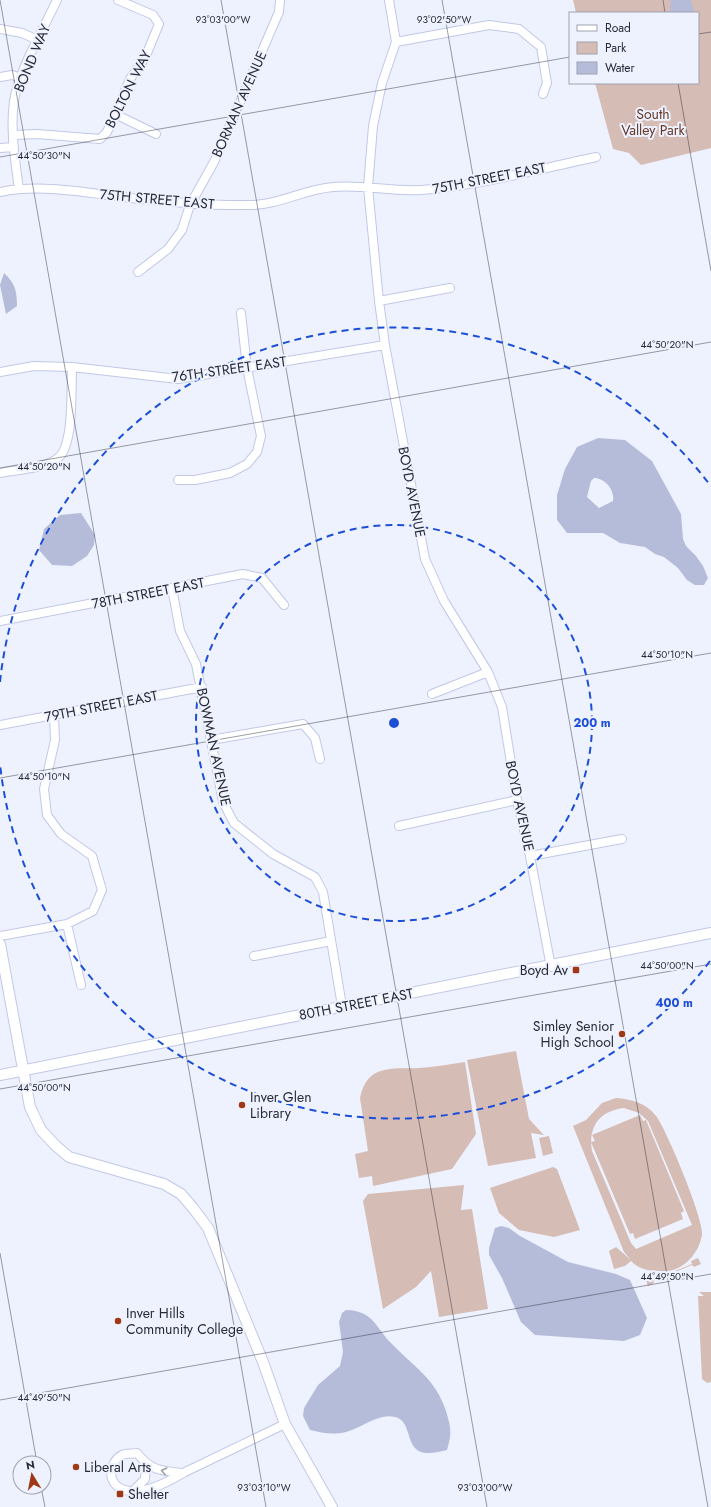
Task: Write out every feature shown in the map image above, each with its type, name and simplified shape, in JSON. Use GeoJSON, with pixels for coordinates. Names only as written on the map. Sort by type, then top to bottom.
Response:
{"type":"FeatureCollection","features":[{"type":"Feature","properties":{"kind":"street","name":"BOND WAY"},"geometry":{"type":"LineString","coordinates":[[19,189],[13,135],[14,100],[21,78],[57,0]]}},
{"type":"Feature","properties":{"kind":"street","name":"BOLTON WAY"},"geometry":{"type":"LineString","coordinates":[[13,135],[37,134],[100,139],[107,132],[130,79],[145,58],[159,24],[153,15],[118,0]]}},
{"type":"Feature","properties":{"kind":"street","name":"BORMAN AVENUE"},"geometry":{"type":"LineString","coordinates":[[138,272],[168,249],[182,230],[190,205],[219,151],[279,12],[280,0]]}},
{"type":"Feature","properties":{"kind":"street","name":"BOYD AVENUE"},"geometry":{"type":"LineString","coordinates":[[389,0],[396,42],[382,83],[373,126],[368,187],[379,301],[385,345],[425,559],[444,601],[488,672],[502,707],[516,800],[530,856],[551,967]]}},
{"type":"Feature","properties":{"kind":"street"},"geometry":{"type":"LineString","coordinates":[[396,42],[489,25],[519,29],[541,47],[547,83],[543,94]]}},
{"type":"Feature","properties":{"kind":"street"},"geometry":{"type":"LineString","coordinates":[[0,29],[22,33],[38,40]]}},
{"type":"Feature","properties":{"kind":"street"},"geometry":{"type":"LineString","coordinates":[[0,77],[12,75],[21,78]]}},
{"type":"Feature","properties":{"kind":"street"},"geometry":{"type":"LineString","coordinates":[[115,114],[156,134]]}},
{"type":"Feature","properties":{"kind":"street"},"geometry":{"type":"LineString","coordinates":[[0,148],[14,147]]}},
{"type":"Feature","properties":{"kind":"street","name":"75TH STREET EAST"},"geometry":{"type":"LineString","coordinates":[[0,192],[19,189],[52,188],[190,205],[252,205],[278,202],[325,187],[344,185],[418,190],[449,187],[596,157]]}},
{"type":"Feature","properties":{"kind":"street"},"geometry":{"type":"LineString","coordinates":[[379,301],[450,288]]}},
{"type":"Feature","properties":{"kind":"street"},"geometry":{"type":"LineString","coordinates":[[178,480],[195,480],[230,472],[247,464],[257,452],[261,436],[247,368],[242,314]]}},
{"type":"Feature","properties":{"kind":"street","name":"76TH STREET EAST"},"geometry":{"type":"LineString","coordinates":[[0,372],[34,366],[72,367],[178,378],[385,345]]}},
{"type":"Feature","properties":{"kind":"street"},"geometry":{"type":"LineString","coordinates":[[0,473],[43,465],[59,457],[68,441],[72,367]]}},
{"type":"Feature","properties":{"kind":"street","name":"78TH STREET EAST"},"geometry":{"type":"LineString","coordinates":[[0,621],[243,574],[262,578],[284,606]]}},
{"type":"Feature","properties":{"kind":"street","name":"BOWMAN AVENUE"},"geometry":{"type":"LineString","coordinates":[[172,588],[180,631],[196,664],[202,687],[223,802],[234,823],[273,854],[315,877],[323,892],[342,1006]]}},
{"type":"Feature","properties":{"kind":"street"},"geometry":{"type":"LineString","coordinates":[[432,694],[488,672]]}},
{"type":"Feature","properties":{"kind":"street","name":"79TH STREET EAST"},"geometry":{"type":"LineString","coordinates":[[0,725],[202,687]]}},
{"type":"Feature","properties":{"kind":"street"},"geometry":{"type":"LineString","coordinates":[[0,936],[67,924],[93,911],[102,890],[92,856],[61,834],[47,815],[44,789],[55,740],[54,716]]}},
{"type":"Feature","properties":{"kind":"street"},"geometry":{"type":"LineString","coordinates":[[211,740],[303,724],[315,738],[320,759]]}},
{"type":"Feature","properties":{"kind":"street"},"geometry":{"type":"LineString","coordinates":[[399,826],[516,800]]}},
{"type":"Feature","properties":{"kind":"street"},"geometry":{"type":"LineString","coordinates":[[530,856],[622,839]]}},
{"type":"Feature","properties":{"kind":"street"},"geometry":{"type":"LineString","coordinates":[[67,924],[81,985]]}},
{"type":"Feature","properties":{"kind":"street","name":"80TH STREET EAST"},"geometry":{"type":"LineString","coordinates":[[0,1075],[342,1006],[551,967],[711,933]]}},
{"type":"Feature","properties":{"kind":"street"},"geometry":{"type":"LineString","coordinates":[[254,956],[331,942]]}},
{"type":"Feature","properties":{"kind":"street"},"geometry":{"type":"LineString","coordinates":[[0,944],[30,1107],[41,1130],[54,1145],[70,1157],[164,1184],[181,1194],[193,1208],[208,1228],[263,1362],[285,1424],[332,1507]]}},
{"type":"Feature","properties":{"kind":"street"},"geometry":{"type":"LineString","coordinates":[[183,1473],[162,1471],[146,1464],[138,1453],[123,1454],[114,1461],[110,1470],[112,1480],[122,1489],[134,1490],[153,1488],[169,1482],[183,1473],[285,1424]]}},
{"type":"Feature","properties":{"kind":"street"},"geometry":{"type":"LineString","coordinates":[[134,1490],[145,1479],[146,1464]]}},
{"type":"Feature","properties":{"kind":"green space","name":"South Valley Park"},"geometry":{"type":"Polygon","coordinates":[[[573,0],[711,0],[711,148],[641,165],[629,153],[613,149],[595,84],[699,84],[699,12],[576,12],[573,0]]]}},
{"type":"Feature","properties":{"kind":"green space"},"geometry":{"type":"Polygon","coordinates":[[[516,1051],[529,1119],[544,1135],[531,1133],[536,1158],[488,1166],[467,1060],[516,1051]]]}},
{"type":"Feature","properties":{"kind":"green space"},"geometry":{"type":"Polygon","coordinates":[[[465,1062],[476,1134],[452,1169],[373,1186],[372,1176],[359,1178],[355,1154],[368,1151],[360,1098],[363,1087],[368,1079],[374,1074],[390,1069],[425,1068],[465,1062]]]}},
{"type":"Feature","properties":{"kind":"green space"},"geometry":{"type":"Polygon","coordinates":[[[616,1098],[638,1102],[648,1108],[656,1116],[668,1138],[684,1174],[697,1211],[702,1234],[701,1241],[694,1254],[679,1268],[665,1271],[642,1269],[631,1261],[625,1266],[614,1269],[609,1251],[616,1247],[631,1260],[624,1252],[573,1126],[586,1120],[602,1103],[616,1098]],[[624,1108],[608,1113],[597,1122],[591,1142],[592,1151],[631,1243],[636,1249],[692,1225],[648,1121],[639,1113],[624,1108]]]}},
{"type":"Feature","properties":{"kind":"green space"},"geometry":{"type":"Polygon","coordinates":[[[640,1115],[643,1121],[646,1120],[684,1211],[681,1213],[683,1219],[635,1239],[633,1233],[630,1234],[591,1142],[595,1141],[592,1135],[640,1115]]]}},
{"type":"Feature","properties":{"kind":"green space"},"geometry":{"type":"Polygon","coordinates":[[[549,1136],[553,1153],[543,1156],[539,1138],[549,1136]]]}},
{"type":"Feature","properties":{"kind":"green space"},"geometry":{"type":"Polygon","coordinates":[[[553,1167],[557,1169],[580,1230],[554,1237],[519,1230],[499,1213],[490,1188],[553,1167]]]}},
{"type":"Feature","properties":{"kind":"green space"},"geometry":{"type":"Polygon","coordinates":[[[464,1185],[461,1210],[472,1209],[488,1309],[439,1317],[431,1271],[416,1287],[383,1309],[363,1201],[368,1194],[464,1185]]]}},
{"type":"Feature","properties":{"kind":"green space"},"geometry":{"type":"Polygon","coordinates":[[[698,1258],[701,1264],[694,1267],[692,1265],[653,1281],[654,1283],[648,1286],[646,1280],[652,1278],[653,1280],[692,1264],[691,1261],[698,1258]]]}},
{"type":"Feature","properties":{"kind":"green space"},"geometry":{"type":"Polygon","coordinates":[[[699,1292],[711,1292],[711,1382],[707,1383],[702,1379],[698,1296],[704,1296],[699,1292]]]}},
{"type":"Feature","properties":{"kind":"water"},"geometry":{"type":"Polygon","coordinates":[[[671,0],[691,0],[694,12],[671,12],[671,0]]]}},
{"type":"Feature","properties":{"kind":"water"},"geometry":{"type":"Polygon","coordinates":[[[4,273],[13,284],[17,301],[17,306],[6,314],[0,285],[4,273]]]}},
{"type":"Feature","properties":{"kind":"water"},"geometry":{"type":"Polygon","coordinates":[[[598,438],[625,440],[652,461],[681,514],[683,539],[686,546],[703,566],[708,578],[704,585],[695,585],[687,580],[678,568],[664,557],[655,554],[645,547],[620,543],[603,533],[567,533],[557,520],[557,495],[565,469],[577,447],[598,438]],[[594,478],[591,481],[587,497],[599,508],[613,501],[613,497],[611,489],[608,485],[602,480],[594,478]]]}},
{"type":"Feature","properties":{"kind":"water"},"geometry":{"type":"Polygon","coordinates":[[[81,513],[95,535],[94,545],[87,556],[72,566],[52,565],[39,550],[44,529],[60,515],[81,513]]]}},
{"type":"Feature","properties":{"kind":"water"},"geometry":{"type":"Polygon","coordinates":[[[501,1226],[509,1228],[520,1236],[568,1262],[616,1274],[630,1280],[647,1318],[640,1335],[624,1341],[535,1335],[521,1322],[502,1278],[489,1255],[489,1248],[495,1228],[501,1226]]]}},
{"type":"Feature","properties":{"kind":"water"},"geometry":{"type":"Polygon","coordinates":[[[346,1310],[356,1311],[369,1317],[387,1339],[424,1375],[436,1390],[442,1400],[449,1422],[450,1439],[447,1450],[431,1453],[421,1452],[415,1448],[412,1443],[405,1424],[395,1417],[389,1416],[376,1419],[352,1430],[341,1433],[328,1433],[310,1430],[303,1416],[304,1408],[318,1385],[340,1366],[343,1352],[339,1322],[342,1313],[346,1310]]]}},
{"type":"Feature","properties":{"kind":"place","name":"Boyd Av"},"geometry":{"type":"Point","coordinates":[576,970]}},
{"type":"Feature","properties":{"kind":"place","name":"Simley Senior High School"},"geometry":{"type":"Point","coordinates":[622,1034]}},
{"type":"Feature","properties":{"kind":"place","name":"Inver Glen Library"},"geometry":{"type":"Point","coordinates":[242,1105]}},
{"type":"Feature","properties":{"kind":"place","name":"Inver Hills Community College"},"geometry":{"type":"Point","coordinates":[118,1321]}},
{"type":"Feature","properties":{"kind":"place","name":"Liberal Arts"},"geometry":{"type":"Point","coordinates":[76,1467]}},
{"type":"Feature","properties":{"kind":"place","name":"Shelter"},"geometry":{"type":"Point","coordinates":[120,1494]}}]}
